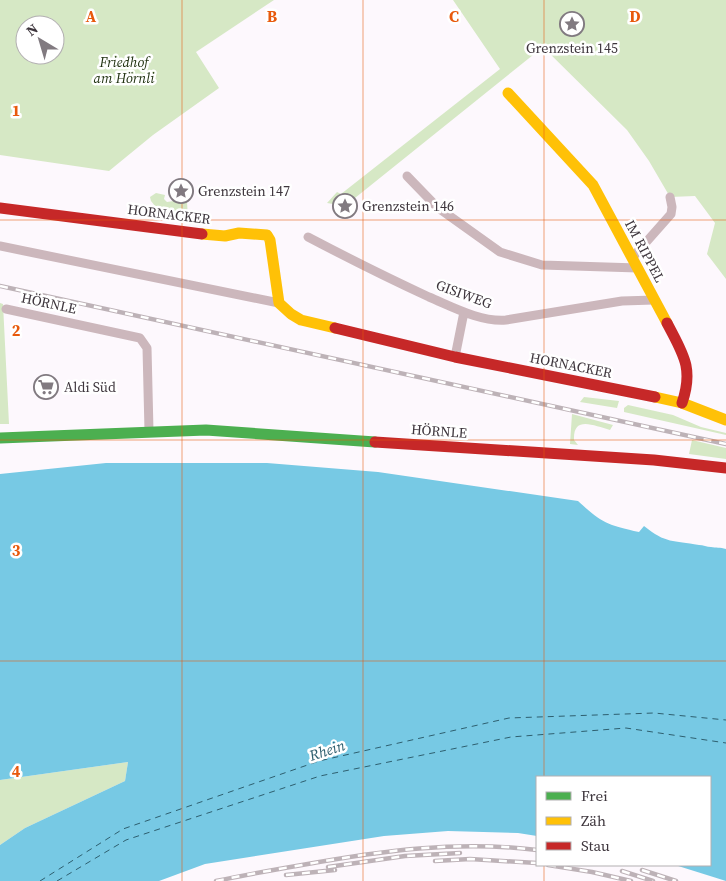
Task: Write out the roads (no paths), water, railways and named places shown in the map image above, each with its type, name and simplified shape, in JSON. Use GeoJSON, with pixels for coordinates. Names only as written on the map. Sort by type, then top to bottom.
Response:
{"type":"FeatureCollection","features":[{"type":"Feature","properties":{"kind":"street","name":"IM RIPPEL"},"geometry":{"type":"LineString","coordinates":[[508,94],[593,185],[664,316],[688,369],[687,388],[682,403]]}},
{"type":"Feature","properties":{"kind":"street"},"geometry":{"type":"LineString","coordinates":[[407,176],[438,207],[500,252],[542,266],[636,263],[671,214],[670,197]]}},
{"type":"Feature","properties":{"kind":"street","name":"HORNACKER"},"geometry":{"type":"LineString","coordinates":[[0,208],[179,232],[225,236],[239,233],[267,235],[270,240],[279,303]]}},
{"type":"Feature","properties":{"kind":"street","name":"GISIWEG"},"geometry":{"type":"LineString","coordinates":[[308,237],[389,278],[464,312],[499,320],[622,301],[654,300]]}},
{"type":"Feature","properties":{"kind":"street","name":"HORNACKER"},"geometry":{"type":"LineString","coordinates":[[0,246],[279,303],[295,318],[307,323],[455,357],[682,403]]}},
{"type":"Feature","properties":{"kind":"street","name":"HÖRNLE"},"geometry":{"type":"LineString","coordinates":[[6,309],[140,338],[147,348],[150,431]]}},
{"type":"Feature","properties":{"kind":"street"},"geometry":{"type":"LineString","coordinates":[[455,357],[464,312]]}},
{"type":"Feature","properties":{"kind":"street"},"geometry":{"type":"LineString","coordinates":[[682,403],[725,419]]}},
{"type":"Feature","properties":{"kind":"street","name":"HÖRNLE"},"geometry":{"type":"LineString","coordinates":[[0,438],[206,430],[623,457],[726,468]]}},
{"type":"Feature","properties":{"kind":"water","name":"Rhein"},"geometry":{"type":"Polygon","coordinates":[[[106,463],[267,463],[378,472],[578,501],[599,519],[612,525],[639,532],[644,526],[664,539],[726,549],[726,881],[678,866],[711,866],[711,776],[536,776],[536,836],[518,833],[448,831],[384,836],[205,864],[159,881],[0,881],[0,845],[25,828],[125,781],[128,762],[0,780],[0,474],[106,463]]]}},
{"type":"Feature","properties":{"kind":"railway"},"geometry":{"type":"LineString","coordinates":[[0,286],[726,444]]}},
{"type":"Feature","properties":{"kind":"railway"},"geometry":{"type":"LineString","coordinates":[[216,881],[331,860],[419,848],[478,846],[536,850]]}},
{"type":"Feature","properties":{"kind":"railway"},"geometry":{"type":"LineString","coordinates":[[328,867],[405,856],[460,853]]}},
{"type":"Feature","properties":{"kind":"railway"},"geometry":{"type":"LineString","coordinates":[[435,861],[470,859],[536,863]]}},
{"type":"Feature","properties":{"kind":"railway"},"geometry":{"type":"LineString","coordinates":[[554,866],[631,881]]}},
{"type":"Feature","properties":{"kind":"railway"},"geometry":{"type":"LineString","coordinates":[[286,875],[335,870]]}},
{"type":"Feature","properties":{"kind":"railway"},"geometry":{"type":"LineString","coordinates":[[642,870],[676,881]]}},
{"type":"Feature","properties":{"kind":"railway"},"geometry":{"type":"LineString","coordinates":[[622,871],[653,881]]}},
{"type":"Feature","properties":{"kind":"place","name":"Grenzstein 145"},"geometry":{"type":"Point","coordinates":[572,24]}},
{"type":"Feature","properties":{"kind":"place","name":"Grenzstein 147"},"geometry":{"type":"Point","coordinates":[181,191]}},
{"type":"Feature","properties":{"kind":"place","name":"Grenzstein 146"},"geometry":{"type":"Point","coordinates":[345,206]}},
{"type":"Feature","properties":{"kind":"place","name":"Aldi Süd"},"geometry":{"type":"Point","coordinates":[46,387]}},
{"type":"Feature","properties":{"kind":"park label","name":"Friedhof am Hörnli"},"geometry":{"type":"Point","coordinates":[124,70]}}]}
